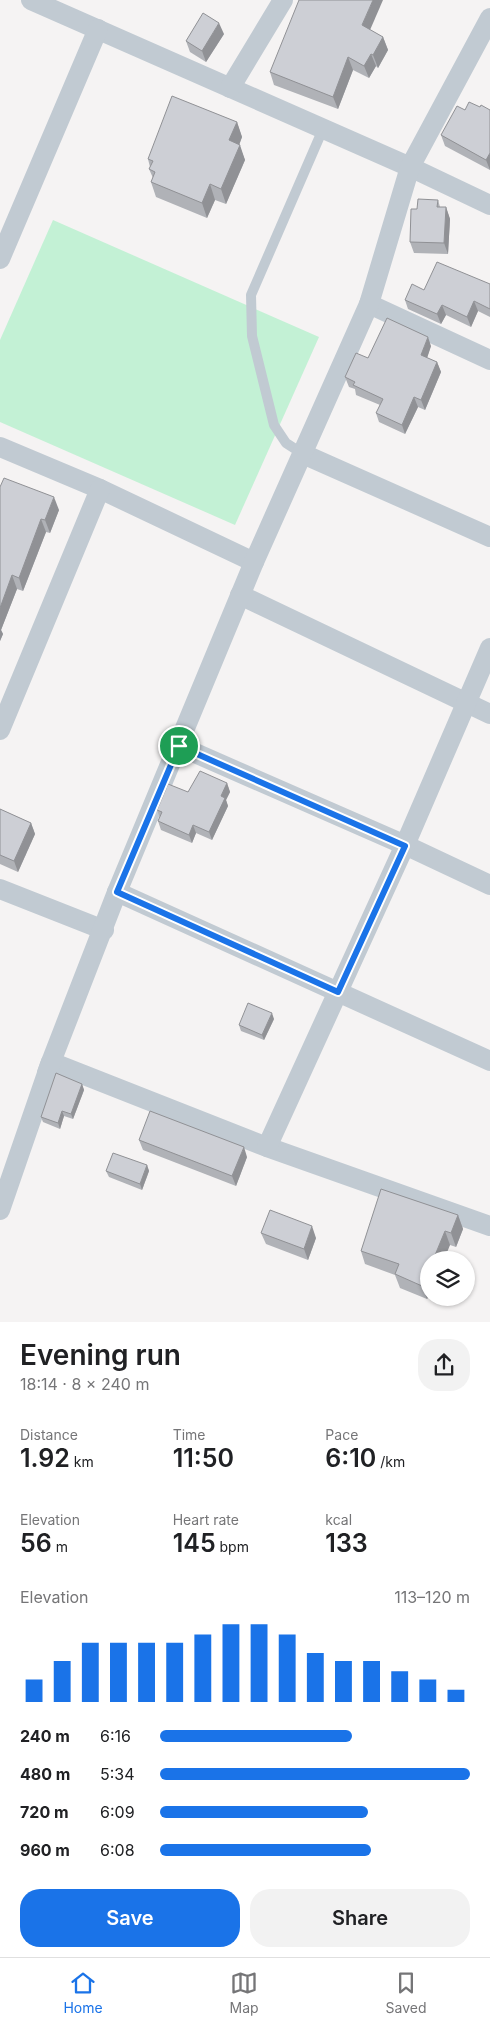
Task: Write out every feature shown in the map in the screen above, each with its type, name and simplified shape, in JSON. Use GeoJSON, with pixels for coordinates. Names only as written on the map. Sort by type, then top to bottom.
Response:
{"type":"FeatureCollection","features":[{"type":"Feature","properties":{"kind":"street"},"geometry":{"type":"LineString","coordinates":[[31,0],[64,6],[98,30],[410,167],[490,205]]}},
{"type":"Feature","properties":{"kind":"street"},"geometry":{"type":"LineString","coordinates":[[230,88],[283,0]]}},
{"type":"Feature","properties":{"kind":"street"},"geometry":{"type":"LineString","coordinates":[[0,1156],[10,1159],[104,930],[117,892],[240,595],[369,304],[410,167],[490,18]]}},
{"type":"Feature","properties":{"kind":"street"},"geometry":{"type":"LineString","coordinates":[[0,259],[98,30]]}},
{"type":"Feature","properties":{"kind":"street"},"geometry":{"type":"LineString","coordinates":[[369,304],[490,360]]}},
{"type":"Feature","properties":{"kind":"street"},"geometry":{"type":"LineString","coordinates":[[0,447],[100,489],[254,562]]}},
{"type":"Feature","properties":{"kind":"street"},"geometry":{"type":"LineString","coordinates":[[303,454],[490,537]]}},
{"type":"Feature","properties":{"kind":"street"},"geometry":{"type":"LineString","coordinates":[[0,730],[100,489]]}},
{"type":"Feature","properties":{"kind":"street"},"geometry":{"type":"LineString","coordinates":[[240,595],[490,714]]}},
{"type":"Feature","properties":{"kind":"street"},"geometry":{"type":"LineString","coordinates":[[267,1147],[405,846],[490,648]]}},
{"type":"Feature","properties":{"kind":"street"},"geometry":{"type":"LineString","coordinates":[[179,746],[490,885]]}},
{"type":"Feature","properties":{"kind":"street"},"geometry":{"type":"LineString","coordinates":[[0,889],[104,930]]}},
{"type":"Feature","properties":{"kind":"street"},"geometry":{"type":"LineString","coordinates":[[117,892],[490,1061]]}},
{"type":"Feature","properties":{"kind":"street"},"geometry":{"type":"LineString","coordinates":[[51,1062],[267,1147],[490,1226]]}},
{"type":"Feature","properties":{"kind":"street"},"geometry":{"type":"LineString","coordinates":[[0,1210],[51,1062]]}},
{"type":"Feature","properties":{"kind":"lane"},"geometry":{"type":"LineString","coordinates":[[303,454],[286,443],[274,425],[252,336],[251,295],[323,129]]}},
{"type":"Feature","properties":{"kind":"green space"},"geometry":{"type":"Polygon","coordinates":[[[53,220],[319,337],[235,525],[0,422],[0,340],[53,220]]]}},
{"type":"Feature","properties":{"kind":"building"},"geometry":{"type":"Polygon","coordinates":[[[299,0],[373,0],[362,25],[383,37],[364,66],[348,57],[333,97],[270,72],[299,0]]]}},
{"type":"Feature","properties":{"kind":"building"},"geometry":{"type":"Polygon","coordinates":[[[203,13],[219,23],[202,51],[186,41],[203,13]]]}},
{"type":"Feature","properties":{"kind":"building"},"geometry":{"type":"Polygon","coordinates":[[[172,96],[237,122],[229,140],[240,145],[221,189],[210,184],[202,203],[151,182],[155,172],[149,169],[153,161],[148,159],[172,96]]]}},
{"type":"Feature","properties":{"kind":"building"},"geometry":{"type":"Polygon","coordinates":[[[469,102],[490,110],[490,153],[486,160],[441,135],[457,106],[465,110],[469,102]]]}},
{"type":"Feature","properties":{"kind":"building"},"geometry":{"type":"Polygon","coordinates":[[[418,199],[438,200],[437,207],[446,207],[444,243],[410,242],[411,209],[417,209],[418,199]]]}},
{"type":"Feature","properties":{"kind":"building"},"geometry":{"type":"Polygon","coordinates":[[[437,262],[490,284],[490,309],[474,301],[467,317],[442,305],[437,314],[405,300],[412,284],[424,290],[437,262]]]}},
{"type":"Feature","properties":{"kind":"building"},"geometry":{"type":"Polygon","coordinates":[[[387,318],[428,337],[421,355],[437,362],[421,400],[414,397],[402,425],[376,413],[383,399],[353,385],[355,382],[345,377],[356,353],[368,358],[387,318]]]}},
{"type":"Feature","properties":{"kind":"building"},"geometry":{"type":"Polygon","coordinates":[[[4,478],[54,497],[45,520],[41,519],[19,578],[12,575],[0,608],[0,487],[4,478]]]}},
{"type":"Feature","properties":{"kind":"building"},"geometry":{"type":"Polygon","coordinates":[[[200,771],[227,783],[221,796],[225,798],[209,832],[193,825],[189,835],[158,821],[162,812],[157,810],[168,784],[188,792],[200,771]]]}},
{"type":"Feature","properties":{"kind":"building"},"geometry":{"type":"Polygon","coordinates":[[[0,809],[31,823],[14,861],[0,855],[0,809]]]}},
{"type":"Feature","properties":{"kind":"building"},"geometry":{"type":"Polygon","coordinates":[[[248,1003],[272,1013],[262,1035],[239,1025],[248,1003]]]}},
{"type":"Feature","properties":{"kind":"building"},"geometry":{"type":"Polygon","coordinates":[[[56,1073],[82,1084],[71,1114],[62,1111],[58,1123],[41,1117],[56,1073]]]}},
{"type":"Feature","properties":{"kind":"building"},"geometry":{"type":"Polygon","coordinates":[[[150,1111],[244,1147],[232,1176],[139,1140],[150,1111]]]}},
{"type":"Feature","properties":{"kind":"building"},"geometry":{"type":"Polygon","coordinates":[[[113,1153],[147,1165],[140,1184],[106,1171],[113,1153]]]}},
{"type":"Feature","properties":{"kind":"building"},"geometry":{"type":"Polygon","coordinates":[[[381,1189],[458,1215],[451,1233],[445,1231],[437,1251],[420,1251],[420,1285],[395,1274],[399,1264],[361,1251],[381,1189]]]}},
{"type":"Feature","properties":{"kind":"building"},"geometry":{"type":"Polygon","coordinates":[[[270,1210],[312,1226],[304,1249],[261,1233],[270,1210]]]}},
{"type":"Feature","properties":{"kind":"route"},"geometry":{"type":"LineString","coordinates":[[179,746],[405,846],[338,992],[117,892],[179,746]]}}]}
